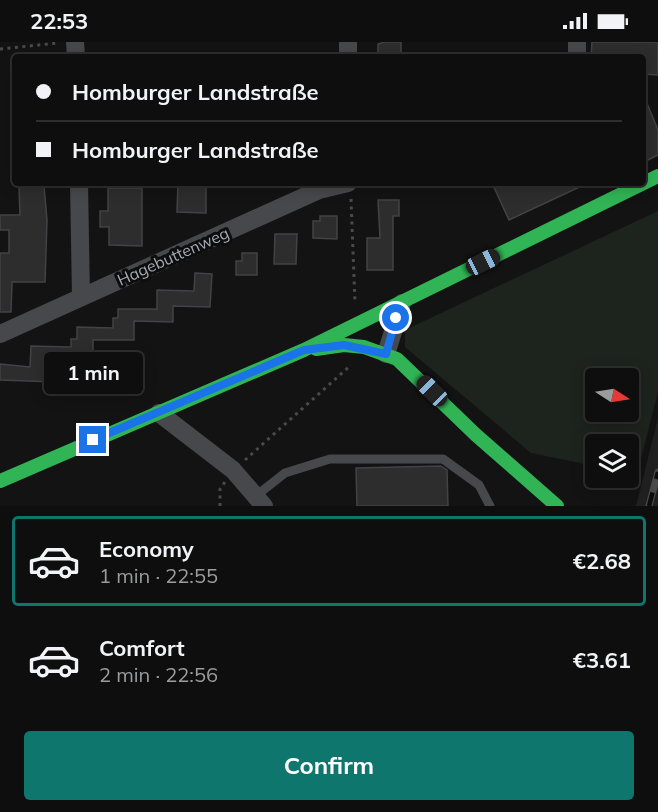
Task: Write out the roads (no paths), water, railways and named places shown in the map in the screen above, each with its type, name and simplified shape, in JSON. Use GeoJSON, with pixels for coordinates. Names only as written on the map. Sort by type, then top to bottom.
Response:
{"type":"FeatureCollection","features":[{"type":"Feature","properties":{"kind":"street"},"geometry":{"type":"LineString","coordinates":[[79,186],[81,297]]}},
{"type":"Feature","properties":{"kind":"street","name":"Hagebuttenweg"},"geometry":{"type":"LineString","coordinates":[[0,334],[319,190],[336,186]]}},
{"type":"Feature","properties":{"kind":"street"},"geometry":{"type":"LineString","coordinates":[[0,481],[304,350],[357,322],[402,303],[624,188]]}},
{"type":"Feature","properties":{"kind":"street"},"geometry":{"type":"LineString","coordinates":[[386,354],[402,303]]}},
{"type":"Feature","properties":{"kind":"street"},"geometry":{"type":"LineString","coordinates":[[304,350],[344,345],[364,347],[386,354],[411,371],[476,435],[557,506]]}},
{"type":"Feature","properties":{"kind":"street"},"geometry":{"type":"LineString","coordinates":[[159,413],[233,470],[260,501]]}},
{"type":"Feature","properties":{"kind":"lane"},"geometry":{"type":"LineString","coordinates":[[260,501],[285,473],[330,459],[443,459],[479,485],[490,506]]}},
{"type":"Feature","properties":{"kind":"railway"},"geometry":{"type":"LineString","coordinates":[[649,506],[658,472]]}}]}
